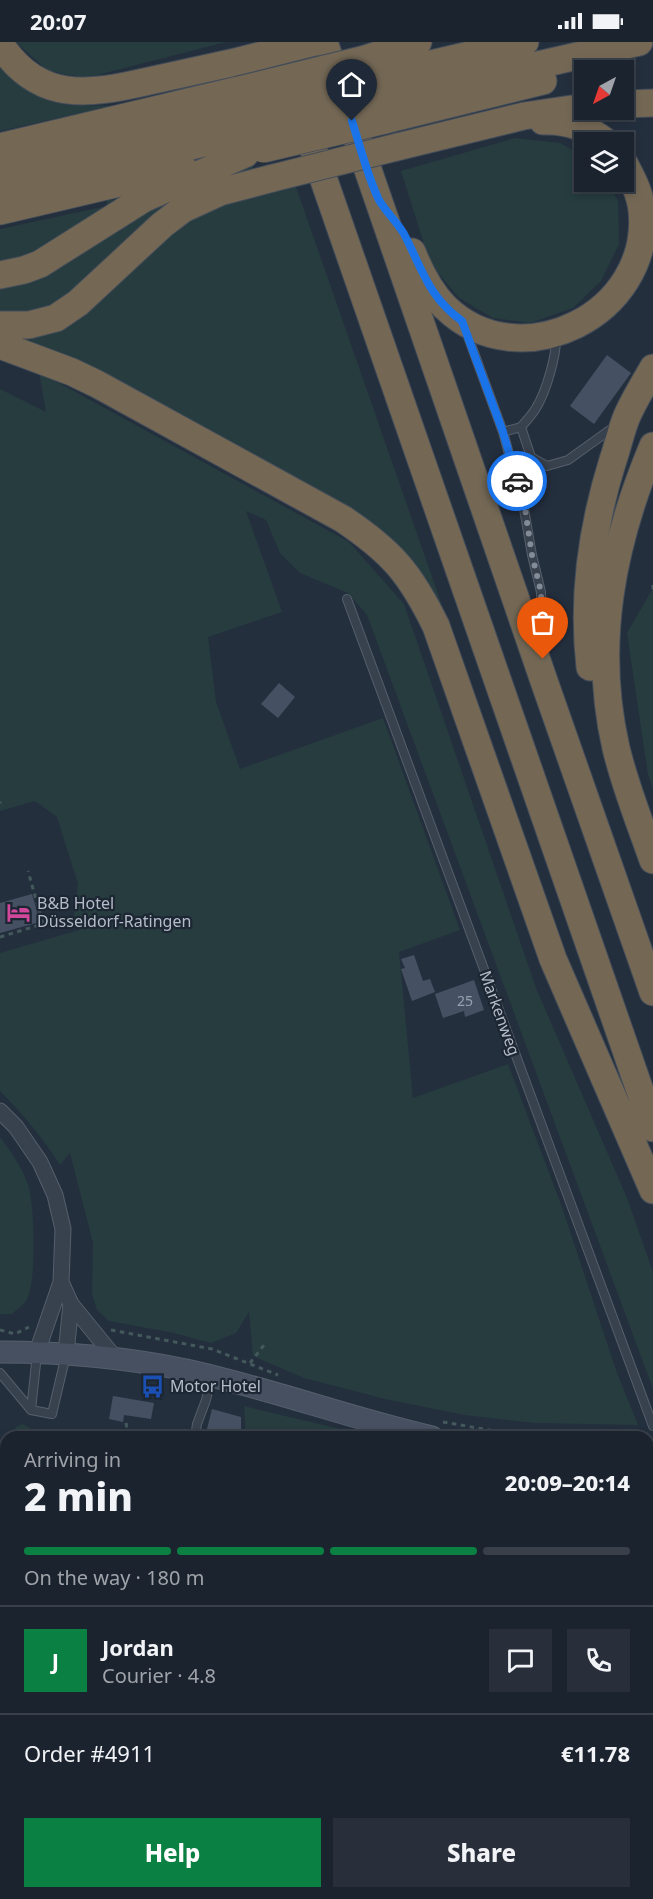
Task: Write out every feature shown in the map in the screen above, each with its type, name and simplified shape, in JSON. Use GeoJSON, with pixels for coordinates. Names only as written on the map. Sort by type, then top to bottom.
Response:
{"type":"FeatureCollection","features":[{"type":"Feature","properties":{"kind":"highway"},"geometry":{"type":"LineString","coordinates":[[276,42],[653,1128]]}},
{"type":"Feature","properties":{"kind":"highway"},"geometry":{"type":"LineString","coordinates":[[0,44],[20,68],[36,80],[55,88],[75,92],[122,87],[315,42]]}},
{"type":"Feature","properties":{"kind":"highway"},"geometry":{"type":"LineString","coordinates":[[324,42],[653,992]]}},
{"type":"Feature","properties":{"kind":"highway"},"geometry":{"type":"LineString","coordinates":[[375,90],[418,42]]}},
{"type":"Feature","properties":{"kind":"highway"},"geometry":{"type":"LineString","coordinates":[[375,90],[462,42]]}},
{"type":"Feature","properties":{"kind":"highway"},"geometry":{"type":"LineString","coordinates":[[0,192],[251,126],[375,90],[525,42]]}},
{"type":"Feature","properties":{"kind":"highway"},"geometry":{"type":"LineString","coordinates":[[0,211],[251,126],[375,90],[639,42]]}},
{"type":"Feature","properties":{"kind":"highway"},"geometry":{"type":"LineString","coordinates":[[471,100],[571,73],[608,49]]}},
{"type":"Feature","properties":{"kind":"highway"},"geometry":{"type":"LineString","coordinates":[[375,90],[471,100],[500,100],[574,93]]}},
{"type":"Feature","properties":{"kind":"highway"},"geometry":{"type":"LineString","coordinates":[[634,92],[653,92]]}},
{"type":"Feature","properties":{"kind":"highway"},"geometry":{"type":"LineString","coordinates":[[634,104],[653,103]]}},
{"type":"Feature","properties":{"kind":"highway"},"geometry":{"type":"LineString","coordinates":[[0,325],[29,325],[56,318],[78,303],[162,225],[183,209],[213,195],[479,127],[574,108]]}},
{"type":"Feature","properties":{"kind":"highway"},"geometry":{"type":"LineString","coordinates":[[479,127],[495,128],[540,122],[567,122],[590,132]]}},
{"type":"Feature","properties":{"kind":"highway"},"geometry":{"type":"LineString","coordinates":[[0,147],[251,126]]}},
{"type":"Feature","properties":{"kind":"highway"},"geometry":{"type":"LineString","coordinates":[[0,166],[251,126]]}},
{"type":"Feature","properties":{"kind":"highway"},"geometry":{"type":"LineString","coordinates":[[0,275],[40,264],[143,200],[251,126]]}},
{"type":"Feature","properties":{"kind":"highway"},"geometry":{"type":"LineString","coordinates":[[380,201],[404,234],[422,274],[436,297],[452,314],[487,332],[511,337],[534,338],[578,325],[602,309],[624,284],[634,268],[641,242],[642,210],[634,183]]}},
{"type":"Feature","properties":{"kind":"highway"},"geometry":{"type":"LineString","coordinates":[[0,345],[72,372],[97,384],[343,519],[371,538],[395,560],[418,590],[436,626],[553,959],[653,1190]]}},
{"type":"Feature","properties":{"kind":"highway"},"geometry":{"type":"LineString","coordinates":[[624,776],[601,726],[591,677],[586,618],[596,524],[606,483],[627,417],[653,368]]}},
{"type":"Feature","properties":{"kind":"highway"},"geometry":{"type":"LineString","coordinates":[[653,446],[623,531],[616,560],[608,613],[605,663],[613,732],[624,776],[653,860]]}},
{"type":"Feature","properties":{"kind":"main road"},"geometry":{"type":"LineString","coordinates":[[0,1352],[66,1353],[115,1358],[211,1376],[407,1431]]}},
{"type":"Feature","properties":{"kind":"street"},"geometry":{"type":"LineString","coordinates":[[0,1111],[16,1127],[40,1162],[55,1195],[63,1229],[61,1282],[37,1352]]}},
{"type":"Feature","properties":{"kind":"street"},"geometry":{"type":"LineString","coordinates":[[61,1282],[70,1304],[115,1358]]}},
{"type":"Feature","properties":{"kind":"street"},"geometry":{"type":"LineString","coordinates":[[66,1353],[70,1304]]}},
{"type":"Feature","properties":{"kind":"lane"},"geometry":{"type":"LineString","coordinates":[[462,321],[503,432],[525,509],[532,555],[541,592],[544,681]]}},
{"type":"Feature","properties":{"kind":"lane"},"geometry":{"type":"LineString","coordinates":[[503,432],[521,427],[537,407],[555,352],[556,333]]}},
{"type":"Feature","properties":{"kind":"lane"},"geometry":{"type":"LineString","coordinates":[[521,427],[531,457],[547,466],[568,460],[627,417]]}},
{"type":"Feature","properties":{"kind":"lane","name":"Markenweg"},"geometry":{"type":"LineString","coordinates":[[347,599],[653,1426]]}},
{"type":"Feature","properties":{"kind":"lane"},"geometry":{"type":"LineString","coordinates":[[31,1410],[37,1352]]}},
{"type":"Feature","properties":{"kind":"lane"},"geometry":{"type":"LineString","coordinates":[[0,1373],[31,1410],[52,1414],[66,1353]]}},
{"type":"Feature","properties":{"kind":"lane"},"geometry":{"type":"LineString","coordinates":[[195,1431],[211,1376]]}},
{"type":"Feature","properties":{"kind":"path"},"geometry":{"type":"LineString","coordinates":[[653,585],[653,592]]}},
{"type":"Feature","properties":{"kind":"path"},"geometry":{"type":"LineString","coordinates":[[0,937],[43,924],[28,871]]}},
{"type":"Feature","properties":{"kind":"path"},"geometry":{"type":"LineString","coordinates":[[241,1383],[250,1363],[264,1345]]}},
{"type":"Feature","properties":{"kind":"path"},"geometry":{"type":"LineString","coordinates":[[126,1423],[127,1431]]}},
{"type":"Feature","properties":{"kind":"green space"},"geometry":{"type":"Polygon","coordinates":[[[16,42],[226,42],[86,78],[48,71],[16,42]]]}},
{"type":"Feature","properties":{"kind":"green space"},"geometry":{"type":"Polygon","coordinates":[[[0,61],[23,86],[66,105],[112,106],[0,131],[0,61]]]}},
{"type":"Feature","properties":{"kind":"green space"},"geometry":{"type":"Polygon","coordinates":[[[515,138],[560,143],[574,151],[574,192],[613,192],[618,200],[619,244],[601,281],[573,308],[530,323],[493,318],[459,298],[430,263],[401,171],[515,138]]]}},
{"type":"Feature","properties":{"kind":"green space"},"geometry":{"type":"Polygon","coordinates":[[[252,165],[256,174],[93,278],[48,310],[0,315],[0,286],[215,175],[252,165]]]}},
{"type":"Feature","properties":{"kind":"green space"},"geometry":{"type":"Polygon","coordinates":[[[296,187],[541,889],[580,991],[409,567],[29,343],[33,335],[195,213],[261,191],[263,195],[296,187]]]}},
{"type":"Feature","properties":{"kind":"green space"},"geometry":{"type":"Polygon","coordinates":[[[123,199],[124,207],[0,270],[0,229],[107,206],[107,200],[123,199]]]}},
{"type":"Feature","properties":{"kind":"green space"},"geometry":{"type":"Polygon","coordinates":[[[39,372],[349,542],[404,604],[536,988],[627,1198],[653,1272],[653,1389],[367,615],[348,593],[300,573],[280,553],[266,520],[246,511],[282,612],[208,637],[216,702],[240,769],[383,718],[460,930],[399,952],[413,1098],[508,1064],[562,1207],[617,1373],[638,1425],[535,1423],[464,1415],[385,1399],[304,1378],[253,1356],[249,1312],[236,1333],[211,1343],[174,1333],[109,1321],[97,1310],[92,1293],[93,1243],[70,1153],[60,1165],[32,1126],[0,1091],[0,953],[79,930],[74,914],[78,884],[57,817],[35,801],[0,811],[0,389],[46,412],[39,372]]]}},
{"type":"Feature","properties":{"kind":"green space"},"geometry":{"type":"Polygon","coordinates":[[[653,588],[653,789],[648,775],[627,633],[653,588]]]}},
{"type":"Feature","properties":{"kind":"green space"},"geometry":{"type":"Polygon","coordinates":[[[0,1137],[26,1178],[33,1224],[31,1288],[25,1302],[12,1314],[0,1314],[0,1137]]]}},
{"type":"Feature","properties":{"kind":"green space"},"geometry":{"type":"Polygon","coordinates":[[[244,1406],[340,1429],[340,1431],[246,1431],[244,1406]]]}},
{"type":"Feature","properties":{"kind":"green space"},"geometry":{"type":"Polygon","coordinates":[[[22,1424],[36,1431],[15,1431],[16,1427],[22,1424]]]}},
{"type":"Feature","properties":{"kind":"building"},"geometry":{"type":"Polygon","coordinates":[[[607,355],[631,373],[594,424],[570,406],[607,355]]]}},
{"type":"Feature","properties":{"kind":"building"},"geometry":{"type":"Polygon","coordinates":[[[279,683],[295,697],[278,718],[261,704],[279,683]]]}},
{"type":"Feature","properties":{"kind":"building","name":"B&B Hotel Düsseldorf-Ratingen"},"geometry":{"type":"Polygon","coordinates":[[[32,894],[40,922],[0,933],[0,903],[32,894]]]}},
{"type":"Feature","properties":{"kind":"building"},"geometry":{"type":"Polygon","coordinates":[[[414,955],[423,981],[430,979],[435,992],[412,1001],[401,969],[405,968],[401,959],[414,955]]]}},
{"type":"Feature","properties":{"kind":"building"},"geometry":{"type":"Polygon","coordinates":[[[474,980],[484,1010],[465,1017],[464,1011],[443,1018],[435,994],[474,980]]]}},
{"type":"Feature","properties":{"kind":"building"},"geometry":{"type":"Polygon","coordinates":[[[113,1396],[154,1403],[151,1419],[124,1415],[123,1422],[109,1419],[113,1396]]]}},
{"type":"Feature","properties":{"kind":"building"},"geometry":{"type":"Polygon","coordinates":[[[212,1409],[241,1417],[241,1431],[206,1431],[212,1409]]]}},
{"type":"Feature","properties":{"kind":"way so far"},"geometry":{"type":"LineString","coordinates":[[517,481],[525,509],[532,555],[541,592],[543,659]]}},
{"type":"Feature","properties":{"kind":"place","name":"B&B Hotel Düsseldorf-Ratingen"},"geometry":{"type":"Point","coordinates":[19,912]}},
{"type":"Feature","properties":{"kind":"place","name":"Motor Hotel"},"geometry":{"type":"Point","coordinates":[152,1386]}},
{"type":"Feature","properties":{"kind":"route"},"geometry":{"type":"LineString","coordinates":[[352,121],[380,201],[404,234],[422,274],[436,297],[443,306],[462,321],[503,432],[517,481]]}}]}
